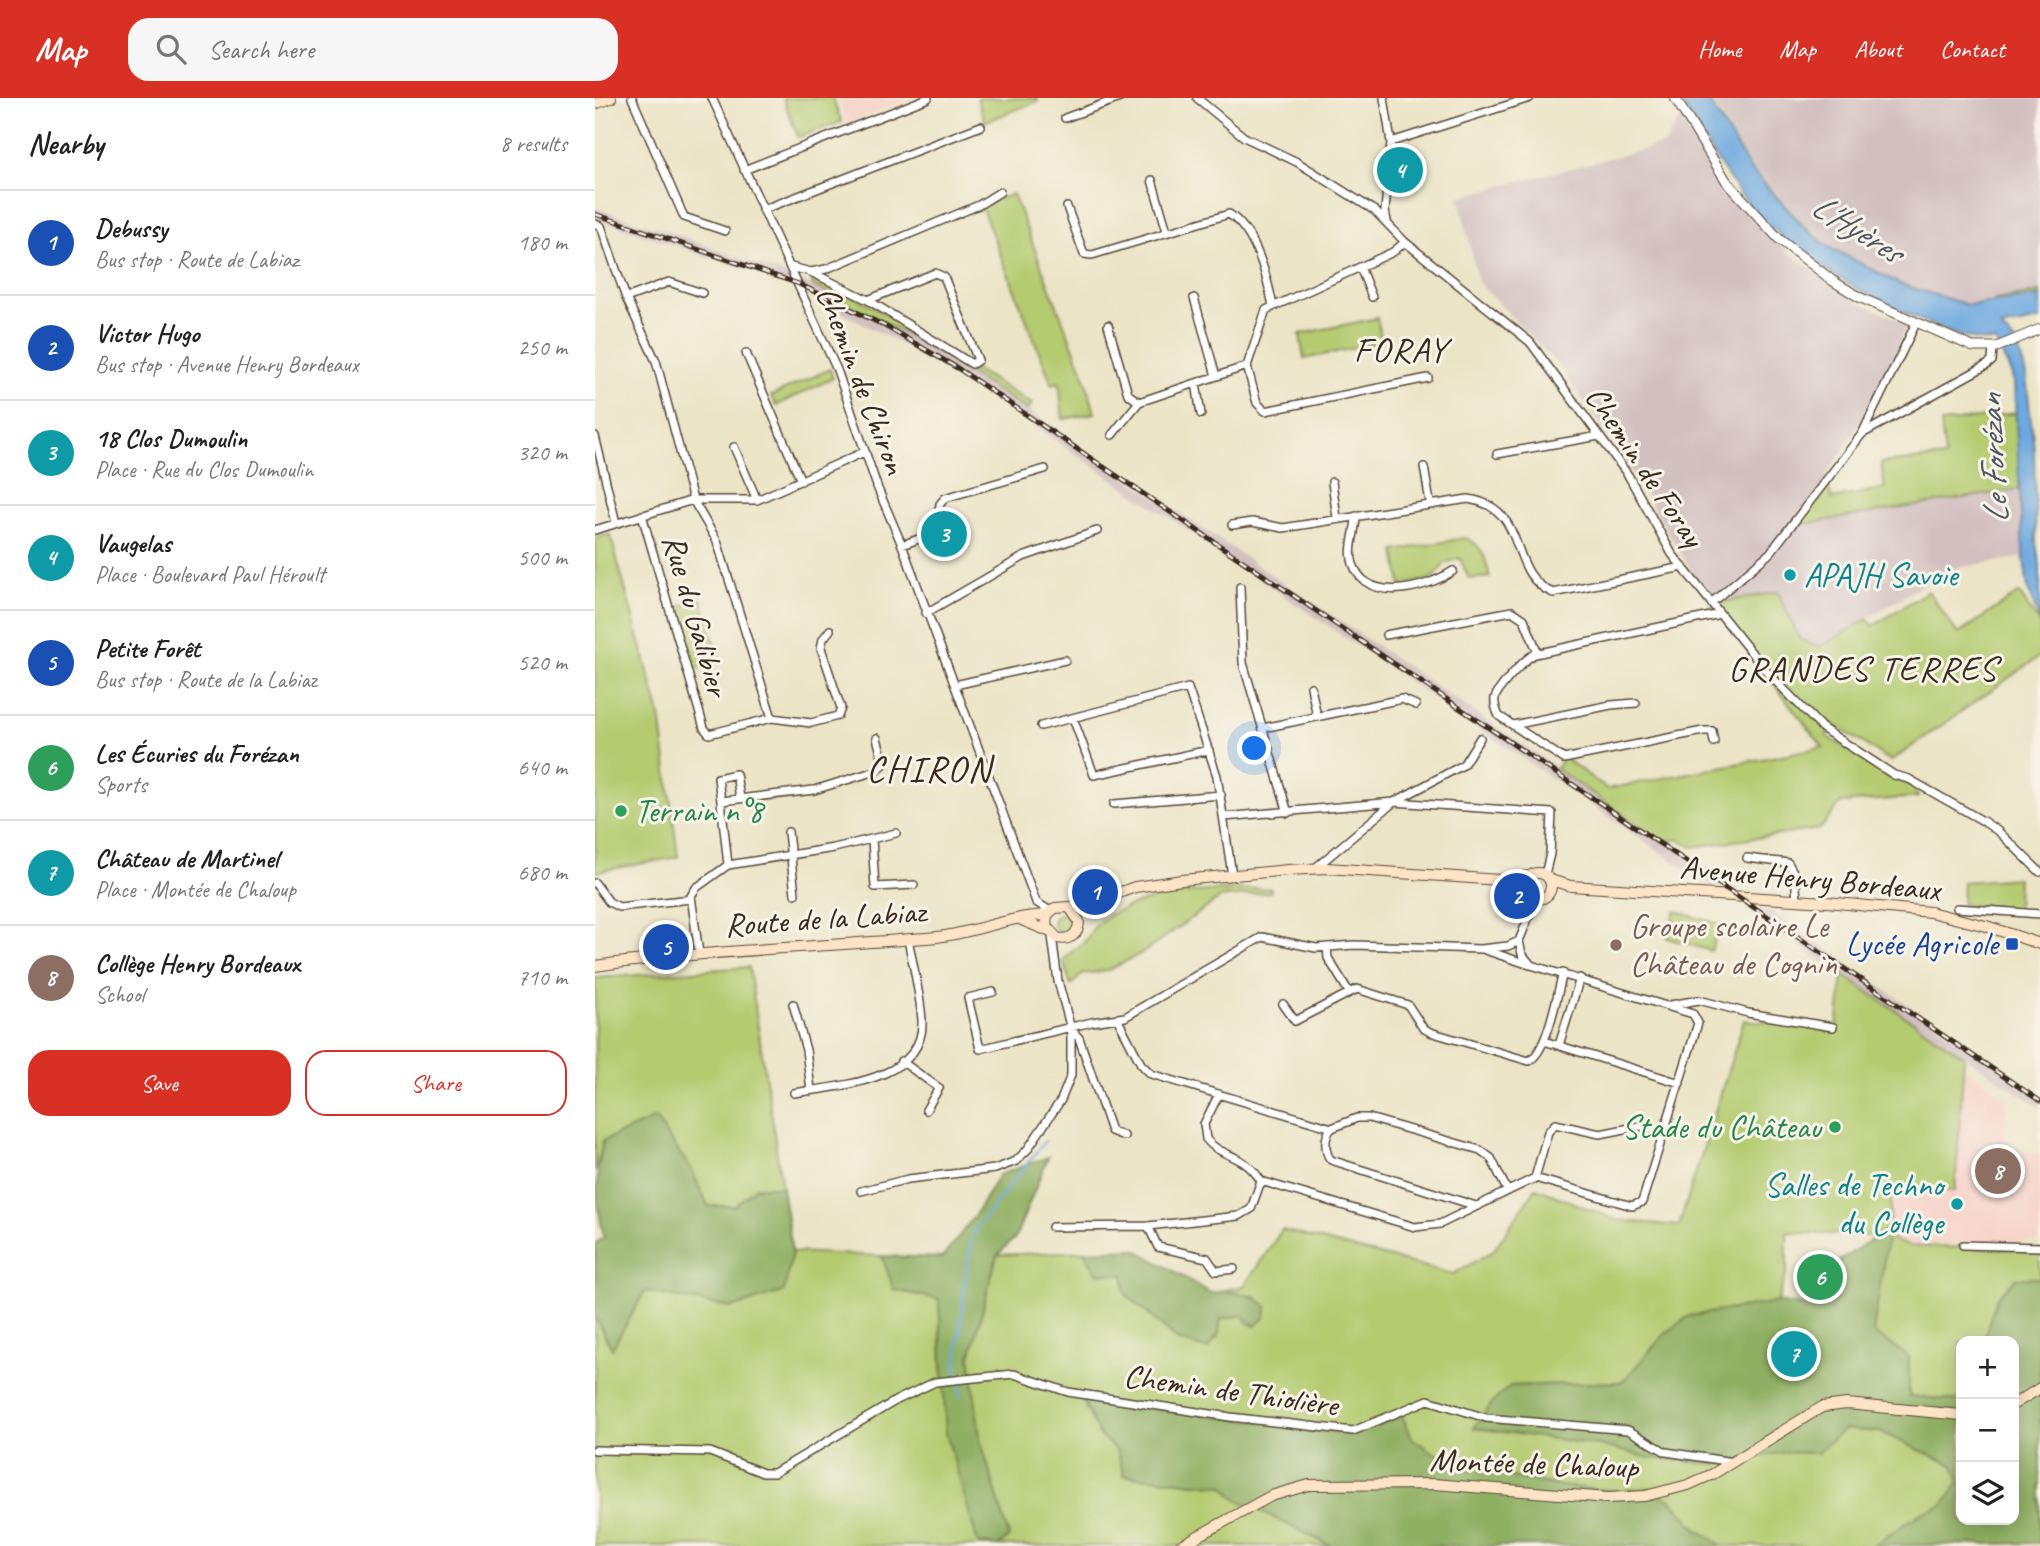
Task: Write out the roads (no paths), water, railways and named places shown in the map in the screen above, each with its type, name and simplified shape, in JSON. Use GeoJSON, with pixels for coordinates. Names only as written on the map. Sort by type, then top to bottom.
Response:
{"type":"FeatureCollection","features":[{"type":"Feature","properties":{"kind":"main road"},"geometry":{"type":"LineString","coordinates":[[595,103],[604,98]]}},
{"type":"Feature","properties":{"kind":"main road"},"geometry":{"type":"LineString","coordinates":[[595,103],[611,98]]}},
{"type":"Feature","properties":{"kind":"main road"},"geometry":{"type":"LineString","coordinates":[[1050,934],[1049,913],[1060,906],[1070,908],[1101,901],[1135,887],[1232,876],[1314,869],[1499,880],[1529,876],[1538,872],[1549,881],[1545,897],[1536,899],[1525,889],[1499,880]]}},
{"type":"Feature","properties":{"kind":"main road"},"geometry":{"type":"LineString","coordinates":[[1525,889],[1529,876]]}},
{"type":"Feature","properties":{"kind":"main road","name":"Avenue Henry Bordeaux"},"geometry":{"type":"LineString","coordinates":[[1549,881],[1571,886],[1797,900],[1940,914],[2040,944]]}},
{"type":"Feature","properties":{"kind":"main road"},"geometry":{"type":"LineString","coordinates":[[1015,918],[1066,939],[1077,931],[1079,920],[1101,901]]}},
{"type":"Feature","properties":{"kind":"main road"},"geometry":{"type":"LineString","coordinates":[[1070,908],[1079,920]]}},
{"type":"Feature","properties":{"kind":"main road","name":"Route de la Labiaz"},"geometry":{"type":"LineString","coordinates":[[595,966],[699,954],[942,936],[1015,918],[1049,913]]}},
{"type":"Feature","properties":{"kind":"main road"},"geometry":{"type":"LineString","coordinates":[[2019,1401],[2040,1388]]}},
{"type":"Feature","properties":{"kind":"main road","name":"Montée de Chaloup"},"geometry":{"type":"LineString","coordinates":[[1180,1546],[1271,1496],[1309,1485],[1434,1484],[1627,1497],[1688,1485],[1733,1462],[1822,1407],[1847,1404],[1956,1415]]}},
{"type":"Feature","properties":{"kind":"street"},"geometry":{"type":"LineString","coordinates":[[632,98],[684,217],[725,231]]}},
{"type":"Feature","properties":{"kind":"street","name":"Chemin de Chiron"},"geometry":{"type":"LineString","coordinates":[[712,98],[837,370],[864,452],[902,545],[1036,902]]}},
{"type":"Feature","properties":{"kind":"street"},"geometry":{"type":"LineString","coordinates":[[744,170],[927,98]]}},
{"type":"Feature","properties":{"kind":"street"},"geometry":{"type":"LineString","coordinates":[[1065,118],[1120,98]]}},
{"type":"Feature","properties":{"kind":"street","name":"Chemin de Foray"},"geometry":{"type":"LineString","coordinates":[[1197,98],[1244,137],[1297,162],[1387,221],[1405,242],[1530,342],[1629,475],[1660,529],[1666,545],[1767,672],[1822,728],[1893,775],[1909,779],[1983,821],[1999,832],[2040,872]]}},
{"type":"Feature","properties":{"kind":"street"},"geometry":{"type":"LineString","coordinates":[[1384,98],[1391,142],[1385,211],[1387,221]]}},
{"type":"Feature","properties":{"kind":"street"},"geometry":{"type":"LineString","coordinates":[[1391,142],[1530,98]]}},
{"type":"Feature","properties":{"kind":"street"},"geometry":{"type":"LineString","coordinates":[[1675,98],[1727,182],[1779,239],[1835,282],[1961,344],[1995,347],[2040,329]]}},
{"type":"Feature","properties":{"kind":"street"},"geometry":{"type":"LineString","coordinates":[[762,211],[981,126]]}},
{"type":"Feature","properties":{"kind":"street"},"geometry":{"type":"LineString","coordinates":[[1152,180],[1167,231]]}},
{"type":"Feature","properties":{"kind":"street"},"geometry":{"type":"LineString","coordinates":[[811,272],[826,269],[912,233],[991,199],[1000,192]]}},
{"type":"Feature","properties":{"kind":"street"},"geometry":{"type":"LineString","coordinates":[[1067,207],[1084,254],[1091,255],[1223,214],[1233,216],[1257,252],[1273,306]]}},
{"type":"Feature","properties":{"kind":"street"},"geometry":{"type":"LineString","coordinates":[[595,224],[601,226],[627,298],[656,361],[692,500],[717,541],[772,718],[811,723],[838,716],[841,708],[821,649],[829,630]]}},
{"type":"Feature","properties":{"kind":"street"},"geometry":{"type":"LineString","coordinates":[[1405,242],[1393,252],[1273,306],[1263,315],[1247,366],[1257,403],[1265,411],[1427,378]]}},
{"type":"Feature","properties":{"kind":"street"},"geometry":{"type":"LineString","coordinates":[[791,267],[811,272],[867,300],[972,364],[978,360],[944,277],[935,273],[867,300]]}},
{"type":"Feature","properties":{"kind":"street"},"geometry":{"type":"LineString","coordinates":[[1360,267],[1372,297]]}},
{"type":"Feature","properties":{"kind":"street"},"geometry":{"type":"LineString","coordinates":[[627,298],[669,282],[702,293]]}},
{"type":"Feature","properties":{"kind":"street"},"geometry":{"type":"LineString","coordinates":[[1194,298],[1216,376]]}},
{"type":"Feature","properties":{"kind":"street"},"geometry":{"type":"LineString","coordinates":[[1711,603],[1770,553],[1862,434],[1916,323]]}},
{"type":"Feature","properties":{"kind":"street"},"geometry":{"type":"LineString","coordinates":[[1108,325],[1128,394],[1139,402]]}},
{"type":"Feature","properties":{"kind":"street"},"geometry":{"type":"LineString","coordinates":[[1862,434],[1987,365],[1992,361],[1995,347]]}},
{"type":"Feature","properties":{"kind":"street"},"geometry":{"type":"LineString","coordinates":[[745,354],[801,481]]}},
{"type":"Feature","properties":{"kind":"street"},"geometry":{"type":"LineString","coordinates":[[1112,435],[1139,402],[1247,366]]}},
{"type":"Feature","properties":{"kind":"street"},"geometry":{"type":"LineString","coordinates":[[1196,383],[1201,414]]}},
{"type":"Feature","properties":{"kind":"street"},"geometry":{"type":"LineString","coordinates":[[595,436],[616,523]]}},
{"type":"Feature","properties":{"kind":"street"},"geometry":{"type":"LineString","coordinates":[[1497,453],[1599,436]]}},
{"type":"Feature","properties":{"kind":"street"},"geometry":{"type":"LineString","coordinates":[[734,447],[757,500]]}},
{"type":"Feature","properties":{"kind":"street"},"geometry":{"type":"LineString","coordinates":[[595,530],[692,500],[757,500],[864,452]]}},
{"type":"Feature","properties":{"kind":"street"},"geometry":{"type":"LineString","coordinates":[[1424,467],[1430,502]]}},
{"type":"Feature","properties":{"kind":"street"},"geometry":{"type":"LineString","coordinates":[[902,545],[936,533],[940,504],[945,498],[1045,469]]}},
{"type":"Feature","properties":{"kind":"street"},"geometry":{"type":"LineString","coordinates":[[1332,482],[1337,518]]}},
{"type":"Feature","properties":{"kind":"street"},"geometry":{"type":"LineString","coordinates":[[1232,525],[1252,522],[1283,528],[1430,502],[1468,499],[1497,510],[1510,524],[1529,574],[1540,586],[1553,593],[1683,567]]}},
{"type":"Feature","properties":{"kind":"street","name":"Rue du Galibier"},"geometry":{"type":"LineString","coordinates":[[642,516],[704,728],[715,734],[772,718]]}},
{"type":"Feature","properties":{"kind":"street"},"geometry":{"type":"LineString","coordinates":[[1356,516],[1352,548],[1354,565],[1375,587],[1410,588],[1441,579],[1453,571]]}},
{"type":"Feature","properties":{"kind":"street"},"geometry":{"type":"LineString","coordinates":[[926,613],[1023,556],[1097,531]]}},
{"type":"Feature","properties":{"kind":"street"},"geometry":{"type":"LineString","coordinates":[[1240,587],[1243,663],[1288,813]]}},
{"type":"Feature","properties":{"kind":"street"},"geometry":{"type":"LineString","coordinates":[[1386,635],[1512,611],[1524,619],[1538,653]]}},
{"type":"Feature","properties":{"kind":"street"},"geometry":{"type":"LineString","coordinates":[[1714,742],[1712,731],[1564,758],[1499,716],[1496,696],[1528,657],[1538,653],[1720,614]]}},
{"type":"Feature","properties":{"kind":"street"},"geometry":{"type":"LineString","coordinates":[[955,685],[1065,660]]}},
{"type":"Feature","properties":{"kind":"street"},"geometry":{"type":"LineString","coordinates":[[1311,687],[1317,717]]}},
{"type":"Feature","properties":{"kind":"street"},"geometry":{"type":"LineString","coordinates":[[1041,726],[1188,688],[1221,795],[1232,876]]}},
{"type":"Feature","properties":{"kind":"street"},"geometry":{"type":"LineString","coordinates":[[1263,728],[1402,699],[1416,705]]}},
{"type":"Feature","properties":{"kind":"street"},"geometry":{"type":"LineString","coordinates":[[1513,726],[1611,705],[1636,703]]}},
{"type":"Feature","properties":{"kind":"street"},"geometry":{"type":"LineString","coordinates":[[1073,718],[1094,775],[1209,750]]}},
{"type":"Feature","properties":{"kind":"street"},"geometry":{"type":"LineString","coordinates":[[828,719],[831,729]]}},
{"type":"Feature","properties":{"kind":"street"},"geometry":{"type":"LineString","coordinates":[[721,801],[814,790],[876,771],[884,764],[877,738]]}},
{"type":"Feature","properties":{"kind":"street"},"geometry":{"type":"LineString","coordinates":[[1314,869],[1394,802],[1463,765],[1480,738]]}},
{"type":"Feature","properties":{"kind":"street"},"geometry":{"type":"LineString","coordinates":[[728,865],[718,778],[736,774],[740,798]]}},
{"type":"Feature","properties":{"kind":"street"},"geometry":{"type":"LineString","coordinates":[[1114,804],[1221,795]]}},
{"type":"Feature","properties":{"kind":"street"},"geometry":{"type":"LineString","coordinates":[[1224,817],[1394,802],[1552,813],[1549,881]]}},
{"type":"Feature","properties":{"kind":"street"},"geometry":{"type":"LineString","coordinates":[[788,832],[796,894]]}},
{"type":"Feature","properties":{"kind":"street"},"geometry":{"type":"LineString","coordinates":[[699,954],[691,899],[696,887],[728,865],[789,856],[896,833]]}},
{"type":"Feature","properties":{"kind":"street"},"geometry":{"type":"LineString","coordinates":[[872,839],[875,887],[914,885]]}},
{"type":"Feature","properties":{"kind":"street"},"geometry":{"type":"LineString","coordinates":[[1747,858],[1788,863],[1795,875],[1797,900]]}},
{"type":"Feature","properties":{"kind":"street"},"geometry":{"type":"LineString","coordinates":[[595,883],[609,902],[619,907],[691,899]]}},
{"type":"Feature","properties":{"kind":"street"},"geometry":{"type":"LineString","coordinates":[[1531,965],[1523,954],[1519,941],[1536,899]]}},
{"type":"Feature","properties":{"kind":"street"},"geometry":{"type":"LineString","coordinates":[[1029,916],[1036,902],[1049,913]]}},
{"type":"Feature","properties":{"kind":"street","name":"Avenue Henry Bordeaux"},"geometry":{"type":"LineString","coordinates":[[1957,908],[2040,915]]}},
{"type":"Feature","properties":{"kind":"street"},"geometry":{"type":"LineString","coordinates":[[861,1191],[908,1179],[995,1169],[1016,1161],[1067,1090],[1073,1060],[1071,1028],[1058,981],[1050,934]]}},
{"type":"Feature","properties":{"kind":"street"},"geometry":{"type":"LineString","coordinates":[[993,992],[968,998],[980,1049],[1092,1022],[1118,1020],[1262,937],[1327,947],[1354,945],[1481,949],[1508,946],[1519,941]]}},
{"type":"Feature","properties":{"kind":"street"},"geometry":{"type":"LineString","coordinates":[[793,1093],[882,1077],[901,1061],[919,1038],[922,1022],[908,939]]}},
{"type":"Feature","properties":{"kind":"street"},"geometry":{"type":"LineString","coordinates":[[1056,959],[1066,939]]}},
{"type":"Feature","properties":{"kind":"street"},"geometry":{"type":"LineString","coordinates":[[1327,947],[1328,958],[1349,992]]}},
{"type":"Feature","properties":{"kind":"street"},"geometry":{"type":"LineString","coordinates":[[1219,1094],[1204,1124],[1206,1139],[1216,1148],[1250,1164],[1261,1181],[1318,1200],[1424,1228],[1440,1224],[1535,1178],[1638,1205],[1645,1198],[1698,1023],[1693,1014],[1481,949]]}},
{"type":"Feature","properties":{"kind":"street"},"geometry":{"type":"LineString","coordinates":[[1283,1004],[1296,1021],[1357,989],[1401,1002],[1430,1031],[1523,1060],[1533,1059],[1544,1041],[1563,973]]}},
{"type":"Feature","properties":{"kind":"street"},"geometry":{"type":"LineString","coordinates":[[1559,1045],[1580,978]]}},
{"type":"Feature","properties":{"kind":"street"},"geometry":{"type":"LineString","coordinates":[[1669,1005],[1699,999],[1748,1013],[1833,1027]]}},
{"type":"Feature","properties":{"kind":"street"},"geometry":{"type":"LineString","coordinates":[[793,1004],[806,1050],[811,1090]]}},
{"type":"Feature","properties":{"kind":"street"},"geometry":{"type":"LineString","coordinates":[[1118,1020],[1145,1070],[1321,1122],[1332,1128]]}},
{"type":"Feature","properties":{"kind":"street"},"geometry":{"type":"LineString","coordinates":[[1071,1028],[1079,1038],[1111,1130],[1124,1136]]}},
{"type":"Feature","properties":{"kind":"street"},"geometry":{"type":"LineString","coordinates":[[1544,1041],[1680,1083]]}},
{"type":"Feature","properties":{"kind":"street"},"geometry":{"type":"LineString","coordinates":[[901,1061],[939,1088],[926,1110]]}},
{"type":"Feature","properties":{"kind":"street"},"geometry":{"type":"LineString","coordinates":[[1476,1206],[1331,1160],[1326,1149],[1328,1131],[1357,1118],[1369,1118],[1480,1150],[1491,1158],[1507,1190]]}},
{"type":"Feature","properties":{"kind":"street"},"geometry":{"type":"LineString","coordinates":[[1535,1178],[1548,1132],[1555,1124],[1601,1134],[1640,1126],[1665,1133]]}},
{"type":"Feature","properties":{"kind":"street"},"geometry":{"type":"LineString","coordinates":[[1052,1227],[1148,1226],[1247,1213],[1255,1202],[1261,1181]]}},
{"type":"Feature","properties":{"kind":"street"},"geometry":{"type":"LineString","coordinates":[[1148,1226],[1159,1247],[1207,1258],[1216,1270],[1234,1269]]}},
{"type":"Feature","properties":{"kind":"street"},"geometry":{"type":"LineString","coordinates":[[1963,1245],[2040,1247]]}},
{"type":"Feature","properties":{"kind":"street","name":"Chemin de Thiolière"},"geometry":{"type":"LineString","coordinates":[[595,1451],[711,1452],[763,1473],[774,1473],[913,1392],[935,1382],[1014,1374],[1068,1392],[1230,1417],[1353,1431],[1427,1400],[1486,1418],[1628,1430],[1666,1452],[1733,1462]]}},
{"type":"Feature","properties":{"kind":"water"},"geometry":{"type":"Polygon","coordinates":[[[1679,98],[1707,98],[1750,168],[1805,228],[1829,247],[1900,284],[1968,305],[2040,297],[2040,320],[2001,328],[2017,344],[2026,375],[2034,449],[2040,622],[2028,589],[2023,551],[2014,384],[1996,342],[1961,336],[1906,313],[1834,275],[1789,243],[1750,205],[1733,184],[1679,98]]]}},
{"type":"Feature","properties":{"kind":"waterway"},"geometry":{"type":"LineString","coordinates":[[961,1397],[956,1367],[968,1258],[975,1230],[1045,1141]]}},
{"type":"Feature","properties":{"kind":"railway"},"geometry":{"type":"LineString","coordinates":[[595,214],[799,284],[885,326],[959,369],[2040,1101]]}},
{"type":"Feature","properties":{"kind":"place","name":"Vaugelas"},"geometry":{"type":"Point","coordinates":[1400,170]}},
{"type":"Feature","properties":{"kind":"place","name":"18 Clos Dumoulin"},"geometry":{"type":"Point","coordinates":[944,534]}},
{"type":"Feature","properties":{"kind":"place","name":"APAJH Savoie"},"geometry":{"type":"Point","coordinates":[1790,575]}},
{"type":"Feature","properties":{"kind":"place","name":"Terrain n°8"},"geometry":{"type":"Point","coordinates":[621,811]}},
{"type":"Feature","properties":{"kind":"place","name":"Debussy"},"geometry":{"type":"Point","coordinates":[1095,892]}},
{"type":"Feature","properties":{"kind":"place","name":"Victor Hugo"},"geometry":{"type":"Point","coordinates":[1517,896]}},
{"type":"Feature","properties":{"kind":"place","name":"Lycée Agricole"},"geometry":{"type":"Point","coordinates":[2012,944]}},
{"type":"Feature","properties":{"kind":"place","name":"Groupe scolaire Le Château de Cognin"},"geometry":{"type":"Point","coordinates":[1616,945]}},
{"type":"Feature","properties":{"kind":"place","name":"Petite Forêt"},"geometry":{"type":"Point","coordinates":[666,947]}},
{"type":"Feature","properties":{"kind":"place","name":"Stade du Château"},"geometry":{"type":"Point","coordinates":[1835,1127]}},
{"type":"Feature","properties":{"kind":"place","name":"Collège Henry Bordeaux"},"geometry":{"type":"Point","coordinates":[1998,1171]}},
{"type":"Feature","properties":{"kind":"place","name":"Salles de Techno du Collège"},"geometry":{"type":"Point","coordinates":[1957,1204]}},
{"type":"Feature","properties":{"kind":"place","name":"Les Écuries du Forézan"},"geometry":{"type":"Point","coordinates":[1820,1277]}},
{"type":"Feature","properties":{"kind":"place","name":"Château de Martinel"},"geometry":{"type":"Point","coordinates":[1794,1354]}},
{"type":"Feature","properties":{"kind":"district","name":"FORAY"},"geometry":{"type":"Point","coordinates":[1401,349]}},
{"type":"Feature","properties":{"kind":"district","name":"GRANDES TERRES"},"geometry":{"type":"Point","coordinates":[1863,668]}},
{"type":"Feature","properties":{"kind":"district","name":"CHIRON"},"geometry":{"type":"Point","coordinates":[929,768]}},
{"type":"Feature","properties":{"kind":"water label","name":"L'Hyères"},"geometry":{"type":"Point","coordinates":[1857,228]}},
{"type":"Feature","properties":{"kind":"water label","name":"Le Forézan"},"geometry":{"type":"Point","coordinates":[1993,459]}}]}
